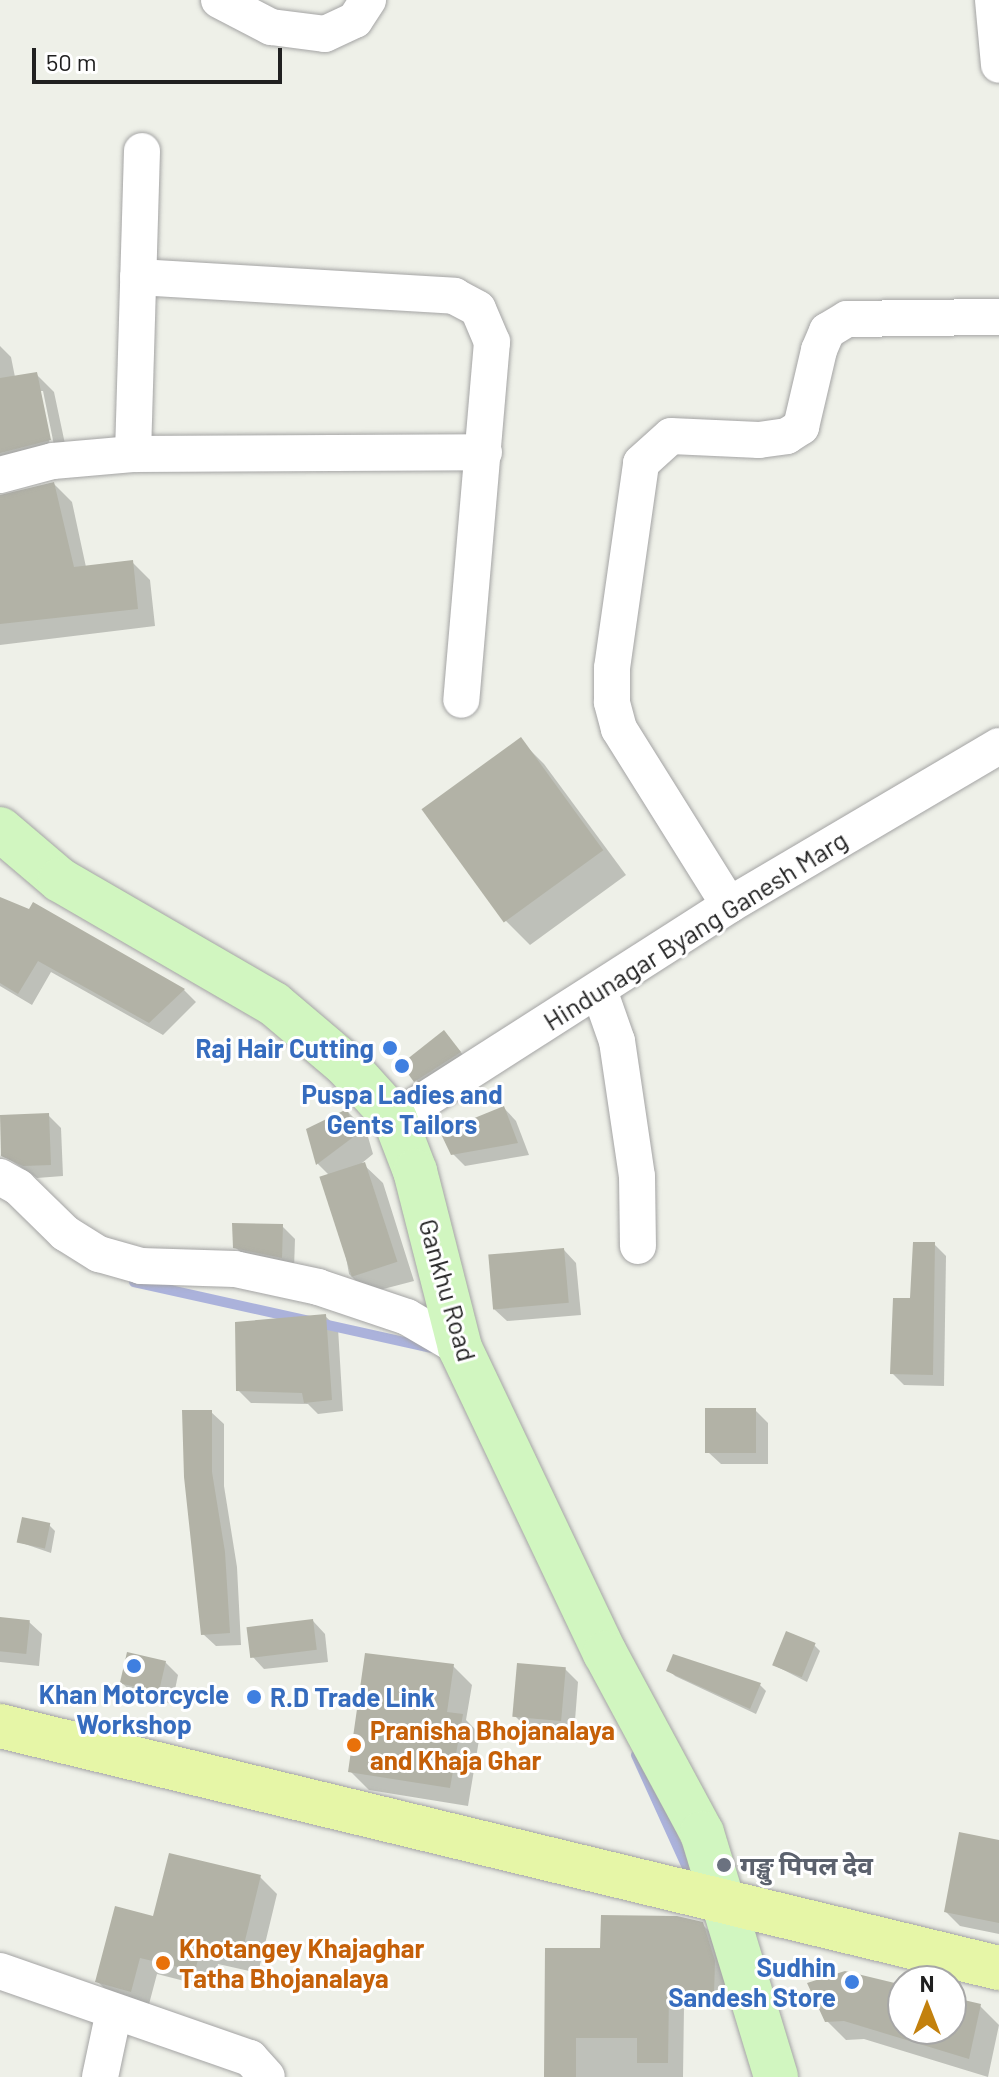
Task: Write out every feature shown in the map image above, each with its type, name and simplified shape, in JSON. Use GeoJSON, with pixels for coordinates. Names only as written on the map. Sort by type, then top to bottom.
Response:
{"type":"FeatureCollection","features":[{"type":"Feature","properties":{"kind":"main road","name":"Gankhu Road"},"geometry":{"type":"LineString","coordinates":[[0,829],[60,880],[274,1004],[346,1065],[395,1119],[415,1171],[460,1348],[599,1639],[702,1833],[776,2077]]}},
{"type":"Feature","properties":{"kind":"main road"},"geometry":{"type":"LineString","coordinates":[[0,1726],[999,1968]]}},
{"type":"Feature","properties":{"kind":"street"},"geometry":{"type":"LineString","coordinates":[[219,0],[271,27],[325,34],[355,20],[368,0]]}},
{"type":"Feature","properties":{"kind":"street"},"geometry":{"type":"LineString","coordinates":[[993,0],[999,65]]}},
{"type":"Feature","properties":{"kind":"street"},"geometry":{"type":"LineString","coordinates":[[133,454],[142,151]]}},
{"type":"Feature","properties":{"kind":"street"},"geometry":{"type":"LineString","coordinates":[[138,277],[454,296],[478,309],[492,342],[461,700]]}},
{"type":"Feature","properties":{"kind":"street"},"geometry":{"type":"LineString","coordinates":[[729,905],[619,729],[612,702],[612,668],[641,463],[671,436],[759,440],[787,436],[801,427],[819,350],[827,331],[847,319],[999,317]]}},
{"type":"Feature","properties":{"kind":"street"},"geometry":{"type":"LineString","coordinates":[[0,475],[53,461],[133,454],[484,452]]}},
{"type":"Feature","properties":{"kind":"street","name":"Hindunagar Byang Ganesh Marg"},"geometry":{"type":"LineString","coordinates":[[395,1119],[729,905],[999,746]]}},
{"type":"Feature","properties":{"kind":"street"},"geometry":{"type":"LineString","coordinates":[[599,990],[617,1041],[630,1131],[638,1246]]}},
{"type":"Feature","properties":{"kind":"street"},"geometry":{"type":"LineString","coordinates":[[0,1177],[18,1187],[65,1233],[99,1254],[141,1266],[235,1269],[318,1287],[407,1317],[460,1348]]}},
{"type":"Feature","properties":{"kind":"street"},"geometry":{"type":"LineString","coordinates":[[0,1971],[250,2058],[267,2077]]}},
{"type":"Feature","properties":{"kind":"street"},"geometry":{"type":"LineString","coordinates":[[100,2077],[114,2011]]}},
{"type":"Feature","properties":{"kind":"building"},"geometry":{"type":"Polygon","coordinates":[[[37,372],[51,440],[0,453],[0,378],[37,372]]]}},
{"type":"Feature","properties":{"kind":"building"},"geometry":{"type":"Polygon","coordinates":[[[54,482],[74,567],[133,560],[138,609],[0,624],[0,495],[54,482]]]}},
{"type":"Feature","properties":{"kind":"building"},"geometry":{"type":"Polygon","coordinates":[[[521,737],[603,850],[504,923],[421,809],[521,737]]]}},
{"type":"Feature","properties":{"kind":"building"},"geometry":{"type":"Polygon","coordinates":[[[0,897],[29,909],[33,902],[185,989],[149,1023],[38,961],[18,994],[0,983],[0,897]]]}},
{"type":"Feature","properties":{"kind":"building"},"geometry":{"type":"Polygon","coordinates":[[[444,1030],[461,1052],[414,1082],[401,1064],[444,1030]]]}},
{"type":"Feature","properties":{"kind":"building"},"geometry":{"type":"Polygon","coordinates":[[[504,1106],[518,1143],[451,1155],[440,1132],[504,1106]]]}},
{"type":"Feature","properties":{"kind":"building"},"geometry":{"type":"Polygon","coordinates":[[[347,1109],[356,1135],[316,1165],[306,1129],[347,1109]]]}},
{"type":"Feature","properties":{"kind":"building"},"geometry":{"type":"Polygon","coordinates":[[[49,1113],[51,1165],[23,1166],[1,1156],[0,1115],[49,1113]]]}},
{"type":"Feature","properties":{"kind":"building"},"geometry":{"type":"Polygon","coordinates":[[[365,1162],[397,1262],[352,1277],[319,1177],[365,1162]]]}},
{"type":"Feature","properties":{"kind":"building"},"geometry":{"type":"Polygon","coordinates":[[[232,1223],[283,1224],[282,1258],[233,1248],[232,1223]]]}},
{"type":"Feature","properties":{"kind":"building"},"geometry":{"type":"Polygon","coordinates":[[[913,1242],[935,1242],[933,1375],[890,1374],[893,1298],[910,1298],[913,1242]]]}},
{"type":"Feature","properties":{"kind":"building"},"geometry":{"type":"Polygon","coordinates":[[[564,1248],[569,1303],[493,1309],[488,1255],[564,1248]]]}},
{"type":"Feature","properties":{"kind":"building"},"geometry":{"type":"Polygon","coordinates":[[[326,1314],[332,1400],[304,1403],[302,1393],[236,1391],[235,1322],[326,1314]]]}},
{"type":"Feature","properties":{"kind":"building"},"geometry":{"type":"Polygon","coordinates":[[[705,1408],[756,1408],[756,1453],[705,1453],[705,1408]]]}},
{"type":"Feature","properties":{"kind":"building"},"geometry":{"type":"Polygon","coordinates":[[[182,1410],[212,1410],[212,1472],[225,1552],[230,1633],[201,1635],[184,1477],[182,1410]]]}},
{"type":"Feature","properties":{"kind":"building"},"geometry":{"type":"Polygon","coordinates":[[[22,1517],[50,1523],[45,1548],[17,1542],[22,1517]]]}},
{"type":"Feature","properties":{"kind":"building"},"geometry":{"type":"Polygon","coordinates":[[[0,1617],[30,1620],[26,1654],[0,1651],[0,1617]]]}},
{"type":"Feature","properties":{"kind":"building"},"geometry":{"type":"Polygon","coordinates":[[[313,1619],[317,1650],[250,1658],[246,1627],[313,1619]]]}},
{"type":"Feature","properties":{"kind":"building"},"geometry":{"type":"Polygon","coordinates":[[[786,1631],[816,1643],[802,1677],[772,1665],[786,1631]]]}},
{"type":"Feature","properties":{"kind":"building"},"geometry":{"type":"Polygon","coordinates":[[[127,1652],[166,1661],[159,1692],[120,1683],[127,1652]]]}},
{"type":"Feature","properties":{"kind":"building"},"geometry":{"type":"Polygon","coordinates":[[[365,1653],[454,1664],[447,1712],[463,1714],[450,1788],[348,1772],[365,1653]]]}},
{"type":"Feature","properties":{"kind":"building"},"geometry":{"type":"Polygon","coordinates":[[[673,1654],[761,1683],[750,1709],[666,1671],[673,1654]]]}},
{"type":"Feature","properties":{"kind":"building"},"geometry":{"type":"Polygon","coordinates":[[[517,1663],[566,1667],[561,1721],[512,1717],[517,1663]]]}},
{"type":"Feature","properties":{"kind":"building"},"geometry":{"type":"Polygon","coordinates":[[[959,1832],[999,1840],[999,1923],[944,1912],[959,1832]]]}},
{"type":"Feature","properties":{"kind":"building"},"geometry":{"type":"Polygon","coordinates":[[[169,1853],[261,1875],[241,1957],[201,1948],[195,1971],[140,1958],[131,1992],[95,1982],[115,1906],[153,1916],[169,1853]]]}},
{"type":"Feature","properties":{"kind":"building"},"geometry":{"type":"Polygon","coordinates":[[[601,1915],[677,1916],[703,1922],[715,1961],[714,1994],[669,1992],[668,2063],[637,2063],[637,2038],[576,2038],[576,2077],[544,2077],[545,1948],[600,1948],[601,1915]]]}},
{"type":"Feature","properties":{"kind":"building"},"geometry":{"type":"Polygon","coordinates":[[[845,1971],[887,1981],[887,2034],[844,2021],[825,2022],[807,1983],[845,1971]]]}},
{"type":"Feature","properties":{"kind":"building"},"geometry":{"type":"Polygon","coordinates":[[[967,2001],[981,2004],[969,2059],[923,2045],[967,2045],[967,2001]]]}},
{"type":"Feature","properties":{"kind":"waterway"},"geometry":{"type":"LineString","coordinates":[[134,1282],[431,1348]]}},
{"type":"Feature","properties":{"kind":"waterway"},"geometry":{"type":"LineString","coordinates":[[636,1755],[694,1883]]}},
{"type":"Feature","properties":{"kind":"place","name":"Raj Hair Cutting"},"geometry":{"type":"Point","coordinates":[390,1048]}},
{"type":"Feature","properties":{"kind":"place","name":"Puspa Ladies and Gents Tailors"},"geometry":{"type":"Point","coordinates":[402,1066]}},
{"type":"Feature","properties":{"kind":"place","name":"Khan Motorcycle Workshop"},"geometry":{"type":"Point","coordinates":[134,1666]}},
{"type":"Feature","properties":{"kind":"place","name":"R.D Trade Link"},"geometry":{"type":"Point","coordinates":[254,1697]}},
{"type":"Feature","properties":{"kind":"place","name":"Pranisha Bhojanalaya and Khaja Ghar"},"geometry":{"type":"Point","coordinates":[354,1745]}},
{"type":"Feature","properties":{"kind":"place","name":"गङ्खु पिपल देव"},"geometry":{"type":"Point","coordinates":[724,1865]}},
{"type":"Feature","properties":{"kind":"place","name":"Khotangey Khajaghar Tatha Bhojanalaya"},"geometry":{"type":"Point","coordinates":[163,1963]}},
{"type":"Feature","properties":{"kind":"place","name":"Sudhin Sandesh Store"},"geometry":{"type":"Point","coordinates":[852,1982]}}]}
